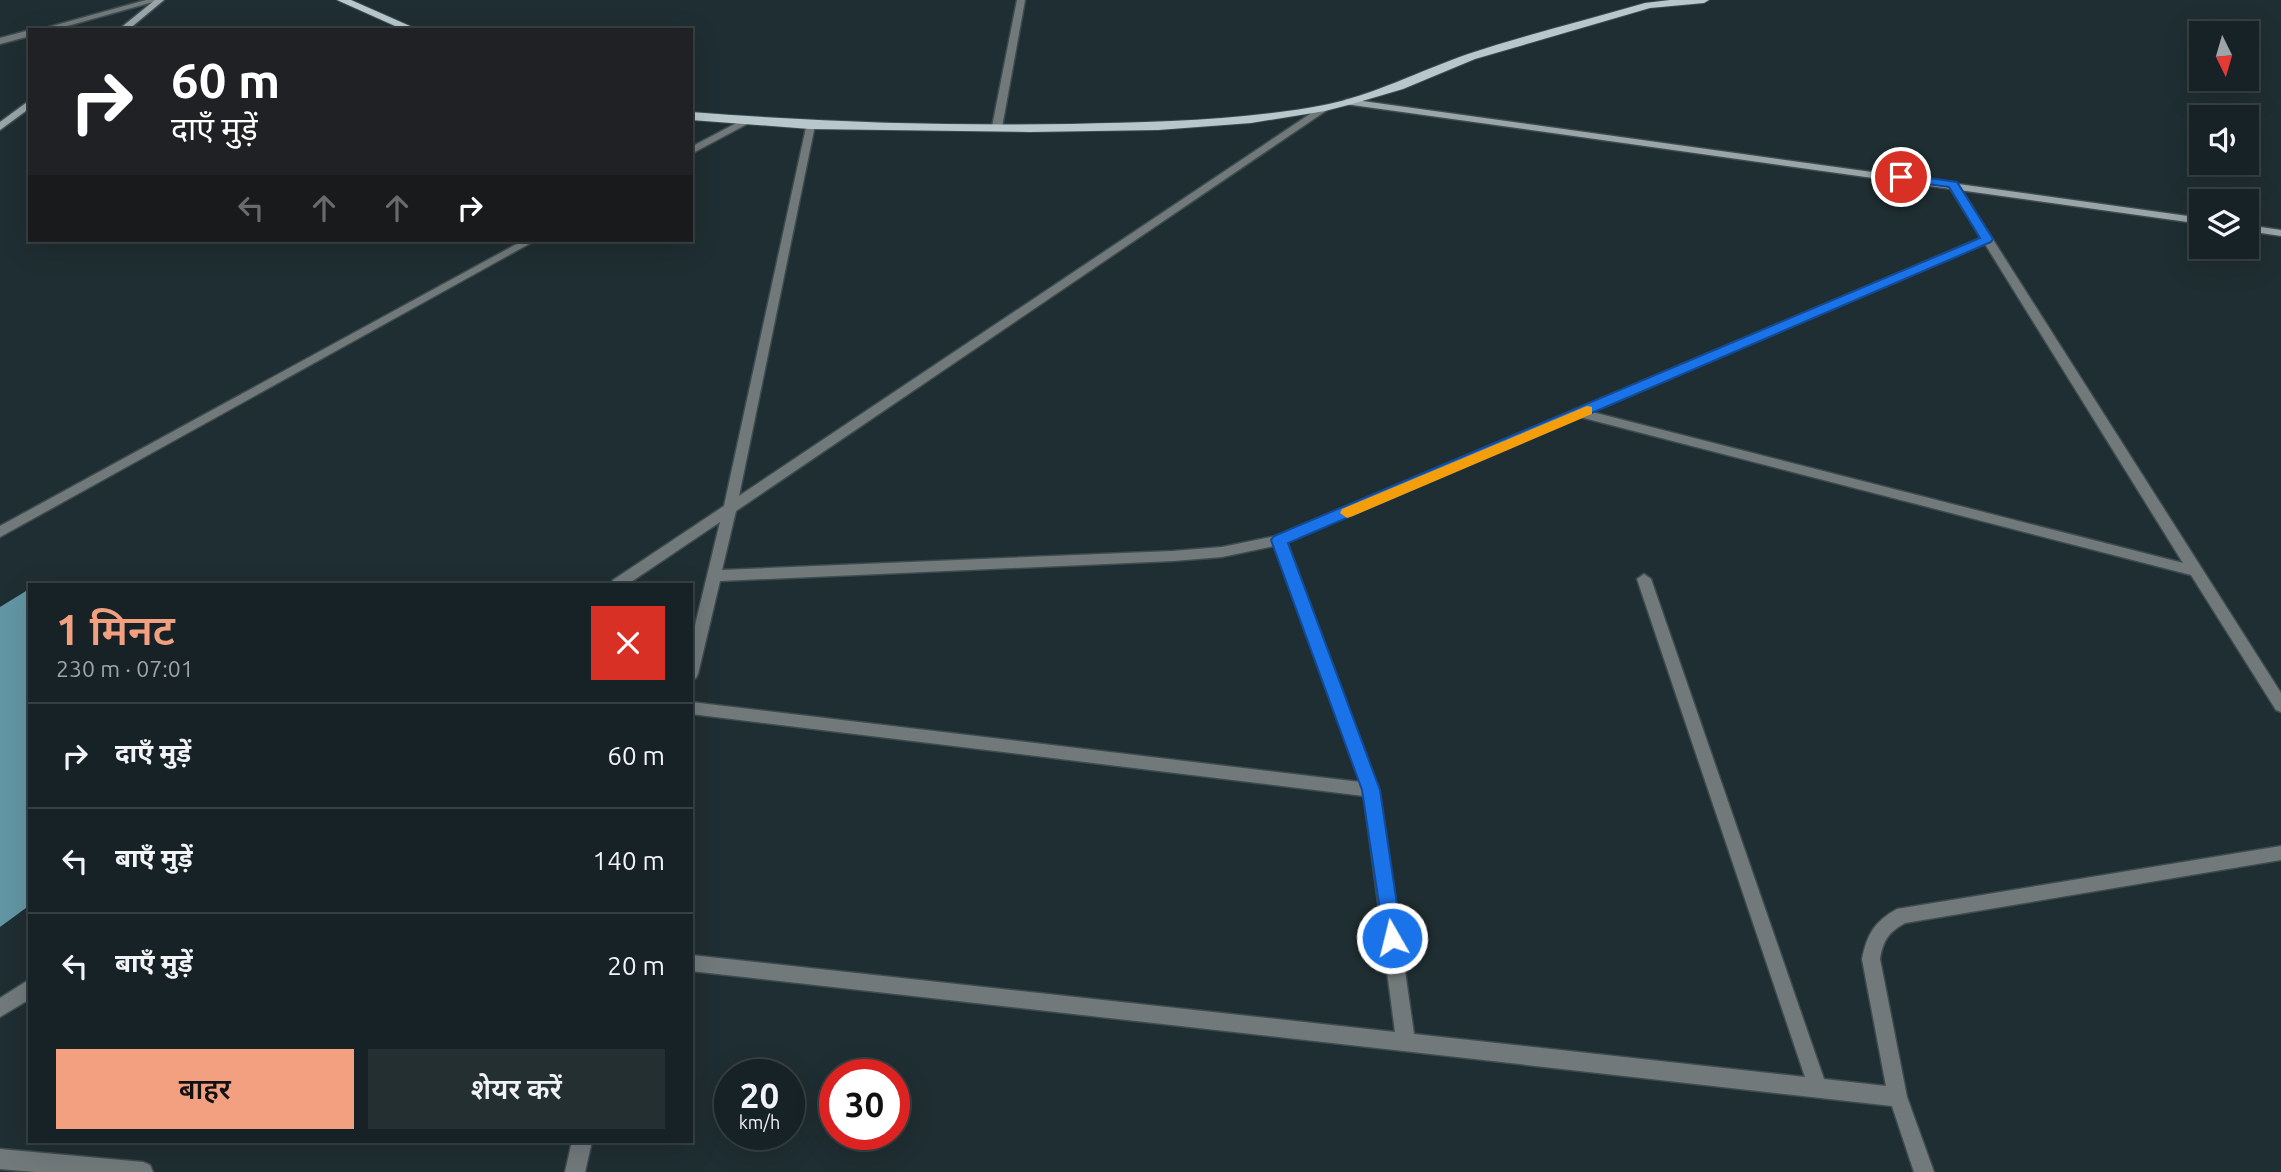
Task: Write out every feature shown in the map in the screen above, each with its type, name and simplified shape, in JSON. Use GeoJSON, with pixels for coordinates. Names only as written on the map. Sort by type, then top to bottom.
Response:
{"type":"FeatureCollection","features":[{"type":"Feature","properties":{"kind":"main road"},"geometry":{"type":"LineString","coordinates":[[342,0],[409,28]]}},
{"type":"Feature","properties":{"kind":"main road"},"geometry":{"type":"LineString","coordinates":[[693,116],[810,125],[996,127],[1158,126],[1251,119],[1348,102],[1399,87],[1471,57],[1648,5],[1704,0]]}},
{"type":"Feature","properties":{"kind":"street"},"geometry":{"type":"LineString","coordinates":[[50,28],[158,0]]}},
{"type":"Feature","properties":{"kind":"street"},"geometry":{"type":"LineString","coordinates":[[124,28],[158,0]]}},
{"type":"Feature","properties":{"kind":"street"},"geometry":{"type":"LineString","coordinates":[[996,127],[1021,0]]}},
{"type":"Feature","properties":{"kind":"street"},"geometry":{"type":"LineString","coordinates":[[0,41],[28,34]]}},
{"type":"Feature","properties":{"kind":"street"},"geometry":{"type":"LineString","coordinates":[[1348,102],[2189,219]]}},
{"type":"Feature","properties":{"kind":"street"},"geometry":{"type":"LineString","coordinates":[[0,127],[28,105]]}},
{"type":"Feature","properties":{"kind":"street"},"geometry":{"type":"LineString","coordinates":[[619,583],[1325,108]]}},
{"type":"Feature","properties":{"kind":"street"},"geometry":{"type":"LineString","coordinates":[[693,151],[746,121]]}},
{"type":"Feature","properties":{"kind":"street"},"geometry":{"type":"LineString","coordinates":[[693,665],[730,508],[810,125]]}},
{"type":"Feature","properties":{"kind":"street"},"geometry":{"type":"LineString","coordinates":[[1953,185],[2281,706]]}},
{"type":"Feature","properties":{"kind":"street"},"geometry":{"type":"LineString","coordinates":[[2259,230],[2280,233]]}},
{"type":"Feature","properties":{"kind":"street"},"geometry":{"type":"LineString","coordinates":[[714,576],[1173,556],[1222,552],[1279,540],[1987,239]]}},
{"type":"Feature","properties":{"kind":"street"},"geometry":{"type":"LineString","coordinates":[[0,532],[527,242]]}},
{"type":"Feature","properties":{"kind":"street"},"geometry":{"type":"LineString","coordinates":[[1580,413],[2196,571]]}},
{"type":"Feature","properties":{"kind":"street"},"geometry":{"type":"LineString","coordinates":[[1279,540],[1371,790],[1406,1042]]}},
{"type":"Feature","properties":{"kind":"street"},"geometry":{"type":"LineString","coordinates":[[1644,579],[1818,1088]]}},
{"type":"Feature","properties":{"kind":"street"},"geometry":{"type":"LineString","coordinates":[[693,708],[1371,790]]}},
{"type":"Feature","properties":{"kind":"street"},"geometry":{"type":"LineString","coordinates":[[1924,1172],[1898,1097],[1871,959],[1874,937],[1886,924],[1903,915],[2281,853]]}},
{"type":"Feature","properties":{"kind":"street"},"geometry":{"type":"LineString","coordinates":[[693,963],[1898,1097]]}},
{"type":"Feature","properties":{"kind":"street"},"geometry":{"type":"LineString","coordinates":[[0,1008],[28,989]]}},
{"type":"Feature","properties":{"kind":"street"},"geometry":{"type":"LineString","coordinates":[[575,1172],[582,1143]]}},
{"type":"Feature","properties":{"kind":"street"},"geometry":{"type":"LineString","coordinates":[[0,1159],[143,1172]]}},
{"type":"Feature","properties":{"kind":"building"},"geometry":{"type":"Polygon","coordinates":[[[28,592],[28,906],[0,927],[0,607],[28,592]]]}},
{"type":"Feature","properties":{"kind":"slow traffic"},"geometry":{"type":"LineString","coordinates":[[1347,513],[1587,410]]}},
{"type":"Feature","properties":{"kind":"route"},"geometry":{"type":"LineString","coordinates":[[1392,938],[1371,790],[1279,540],[1987,239],[1953,185],[1901,177]]}}]}
